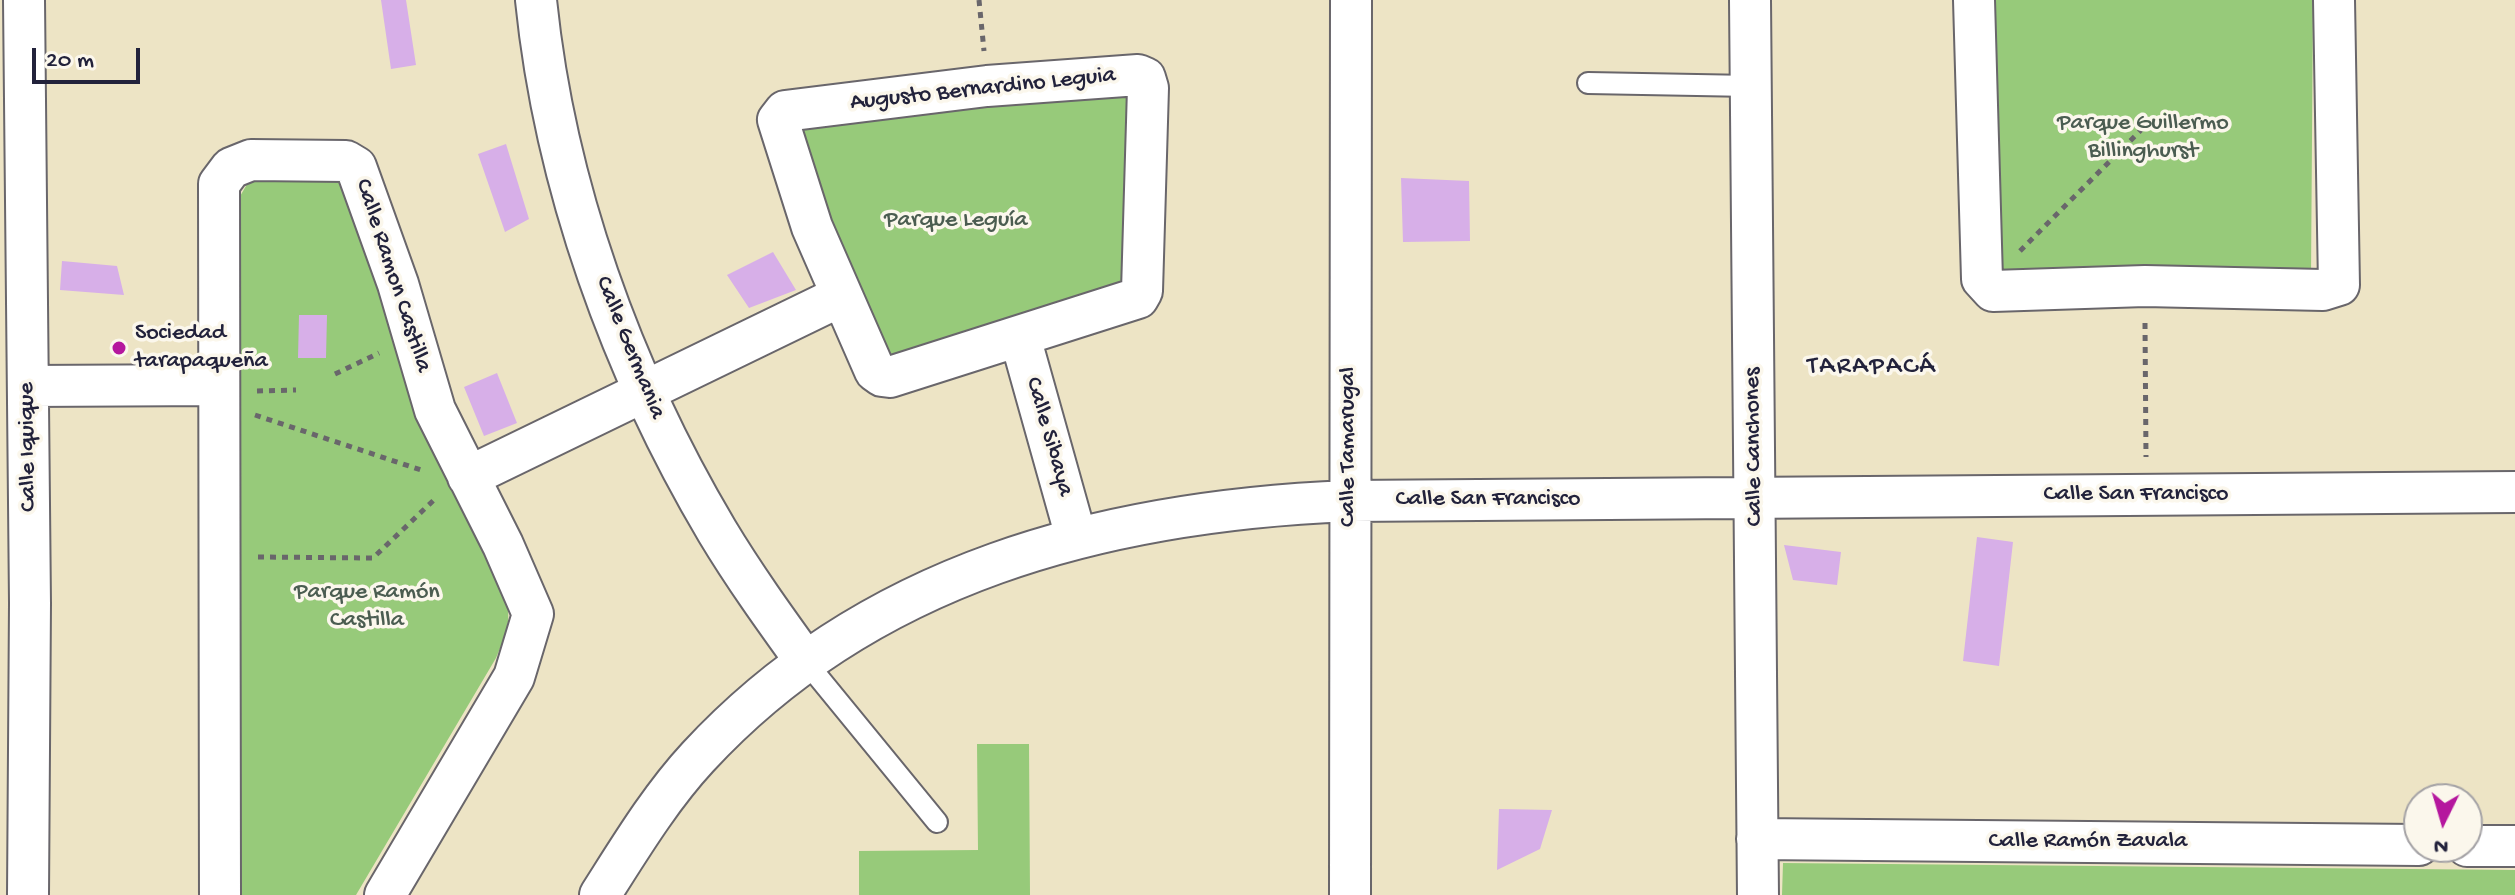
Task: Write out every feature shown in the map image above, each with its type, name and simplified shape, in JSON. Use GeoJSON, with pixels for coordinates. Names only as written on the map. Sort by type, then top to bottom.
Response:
{"type":"FeatureCollection","features":[{"type":"Feature","properties":{"kind":"street","name":"Calle Iquique"},"geometry":{"type":"LineString","coordinates":[[24,0],[28,386],[15,604],[28,895]]}},
{"type":"Feature","properties":{"kind":"street","name":"Calle Germania"},"geometry":{"type":"LineString","coordinates":[[536,0],[556,122],[579,215],[609,305],[645,393],[679,464],[760,598],[806,662]]}},
{"type":"Feature","properties":{"kind":"street","name":"Calle Tamarugal"},"geometry":{"type":"LineString","coordinates":[[1350,895],[1351,0]]}},
{"type":"Feature","properties":{"kind":"street","name":"Calle Canchones"},"geometry":{"type":"LineString","coordinates":[[1750,0],[1758,895]]}},
{"type":"Feature","properties":{"kind":"street"},"geometry":{"type":"LineString","coordinates":[[1974,0],[1982,279],[1993,291],[2145,286],[2323,290],[2339,285],[2334,0]]}},
{"type":"Feature","properties":{"kind":"street","name":"Augusto Bernardino Leguia"},"geometry":{"type":"LineString","coordinates":[[1138,75],[1145,78],[1148,88],[1142,291],[1138,298],[1020,337],[890,377],[882,376],[875,371],[812,227],[778,120],[785,111],[987,86],[1138,75]]}},
{"type":"Feature","properties":{"kind":"street","name":"Calle Ramon Castilla"},"geometry":{"type":"LineString","coordinates":[[220,895],[221,556],[231,394],[219,184],[231,168],[251,160],[346,161],[356,167],[398,284],[458,478],[503,545],[533,614],[514,677],[385,895]]}},
{"type":"Feature","properties":{"kind":"street"},"geometry":{"type":"LineString","coordinates":[[458,478],[645,393],[841,296]]}},
{"type":"Feature","properties":{"kind":"street","name":"Calle Sibaya"},"geometry":{"type":"LineString","coordinates":[[1020,337],[1076,537]]}},
{"type":"Feature","properties":{"kind":"street"},"geometry":{"type":"LineString","coordinates":[[28,386],[231,394]]}},
{"type":"Feature","properties":{"kind":"street","name":"Calle San Francisco"},"geometry":{"type":"LineString","coordinates":[[600,895],[648,821],[697,758],[747,710],[806,662],[844,635],[951,579],[1076,537],[1266,506],[1349,501],[2515,492]]}},
{"type":"Feature","properties":{"kind":"street","name":"Calle Ramón Zavala"},"geometry":{"type":"LineString","coordinates":[[1757,839],[2403,845]]}},
{"type":"Feature","properties":{"kind":"street"},"geometry":{"type":"LineString","coordinates":[[2483,846],[2515,846]]}},
{"type":"Feature","properties":{"kind":"lane"},"geometry":{"type":"LineString","coordinates":[[1588,83],[1751,86]]}},
{"type":"Feature","properties":{"kind":"lane"},"geometry":{"type":"LineString","coordinates":[[806,662],[937,822]]}},
{"type":"Feature","properties":{"kind":"path"},"geometry":{"type":"LineString","coordinates":[[979,0],[987,86]]}},
{"type":"Feature","properties":{"kind":"path"},"geometry":{"type":"LineString","coordinates":[[1993,291],[1999,271],[2141,130]]}},
{"type":"Feature","properties":{"kind":"path"},"geometry":{"type":"LineString","coordinates":[[2145,286],[2146,456]]}},
{"type":"Feature","properties":{"kind":"path"},"geometry":{"type":"LineString","coordinates":[[335,374],[413,337]]}},
{"type":"Feature","properties":{"kind":"path"},"geometry":{"type":"LineString","coordinates":[[296,390],[231,394],[241,410],[458,478]]}},
{"type":"Feature","properties":{"kind":"path"},"geometry":{"type":"LineString","coordinates":[[221,556],[373,558],[458,478]]}},
{"type":"Feature","properties":{"kind":"green space","name":"Parque Guillermo Billinghurst"},"geometry":{"type":"Polygon","coordinates":[[[1992,0],[2313,0],[2311,275],[2002,279],[1992,0]]]}},
{"type":"Feature","properties":{"kind":"green space","name":"Parque Leguía"},"geometry":{"type":"Polygon","coordinates":[[[1118,89],[1131,99],[1130,282],[887,362],[793,135],[805,120],[1118,89]]]}},
{"type":"Feature","properties":{"kind":"green space","name":"Parque Ramón Castilla"},"geometry":{"type":"Polygon","coordinates":[[[342,169],[501,579],[507,602],[507,627],[496,658],[356,895],[236,895],[235,205],[254,172],[342,169]]]}},
{"type":"Feature","properties":{"kind":"green space"},"geometry":{"type":"Polygon","coordinates":[[[977,744],[1029,744],[1030,895],[859,895],[859,851],[978,850],[977,744]]]}},
{"type":"Feature","properties":{"kind":"green space"},"geometry":{"type":"Polygon","coordinates":[[[1783,863],[2515,870],[2515,895],[1782,895],[1783,863]]]}},
{"type":"Feature","properties":{"kind":"building"},"geometry":{"type":"Polygon","coordinates":[[[381,0],[406,0],[416,65],[391,69],[381,0]]]}},
{"type":"Feature","properties":{"kind":"building"},"geometry":{"type":"Polygon","coordinates":[[[506,144],[529,219],[505,232],[478,154],[506,144]]]}},
{"type":"Feature","properties":{"kind":"building"},"geometry":{"type":"Polygon","coordinates":[[[1401,178],[1469,181],[1470,241],[1403,242],[1401,178]]]}},
{"type":"Feature","properties":{"kind":"building"},"geometry":{"type":"Polygon","coordinates":[[[773,252],[796,290],[749,308],[727,275],[773,252]]]}},
{"type":"Feature","properties":{"kind":"building"},"geometry":{"type":"Polygon","coordinates":[[[62,261],[117,266],[124,295],[60,290],[62,261]]]}},
{"type":"Feature","properties":{"kind":"building"},"geometry":{"type":"Polygon","coordinates":[[[299,315],[327,315],[326,358],[298,358],[299,315]]]}},
{"type":"Feature","properties":{"kind":"building"},"geometry":{"type":"Polygon","coordinates":[[[497,373],[517,423],[484,436],[464,387],[497,373]]]}},
{"type":"Feature","properties":{"kind":"building"},"geometry":{"type":"Polygon","coordinates":[[[1977,537],[2013,542],[1999,666],[1963,661],[1977,537]]]}},
{"type":"Feature","properties":{"kind":"building"},"geometry":{"type":"Polygon","coordinates":[[[1784,545],[1841,552],[1837,585],[1793,580],[1784,545]]]}},
{"type":"Feature","properties":{"kind":"building"},"geometry":{"type":"Polygon","coordinates":[[[1499,809],[1552,810],[1540,849],[1497,870],[1499,809]]]}},
{"type":"Feature","properties":{"kind":"place","name":"Sociedad tarapaqueña"},"geometry":{"type":"Point","coordinates":[119,348]}},
{"type":"Feature","properties":{"kind":"district","name":"TARAPACÁ"},"geometry":{"type":"Point","coordinates":[1872,368]}}]}
